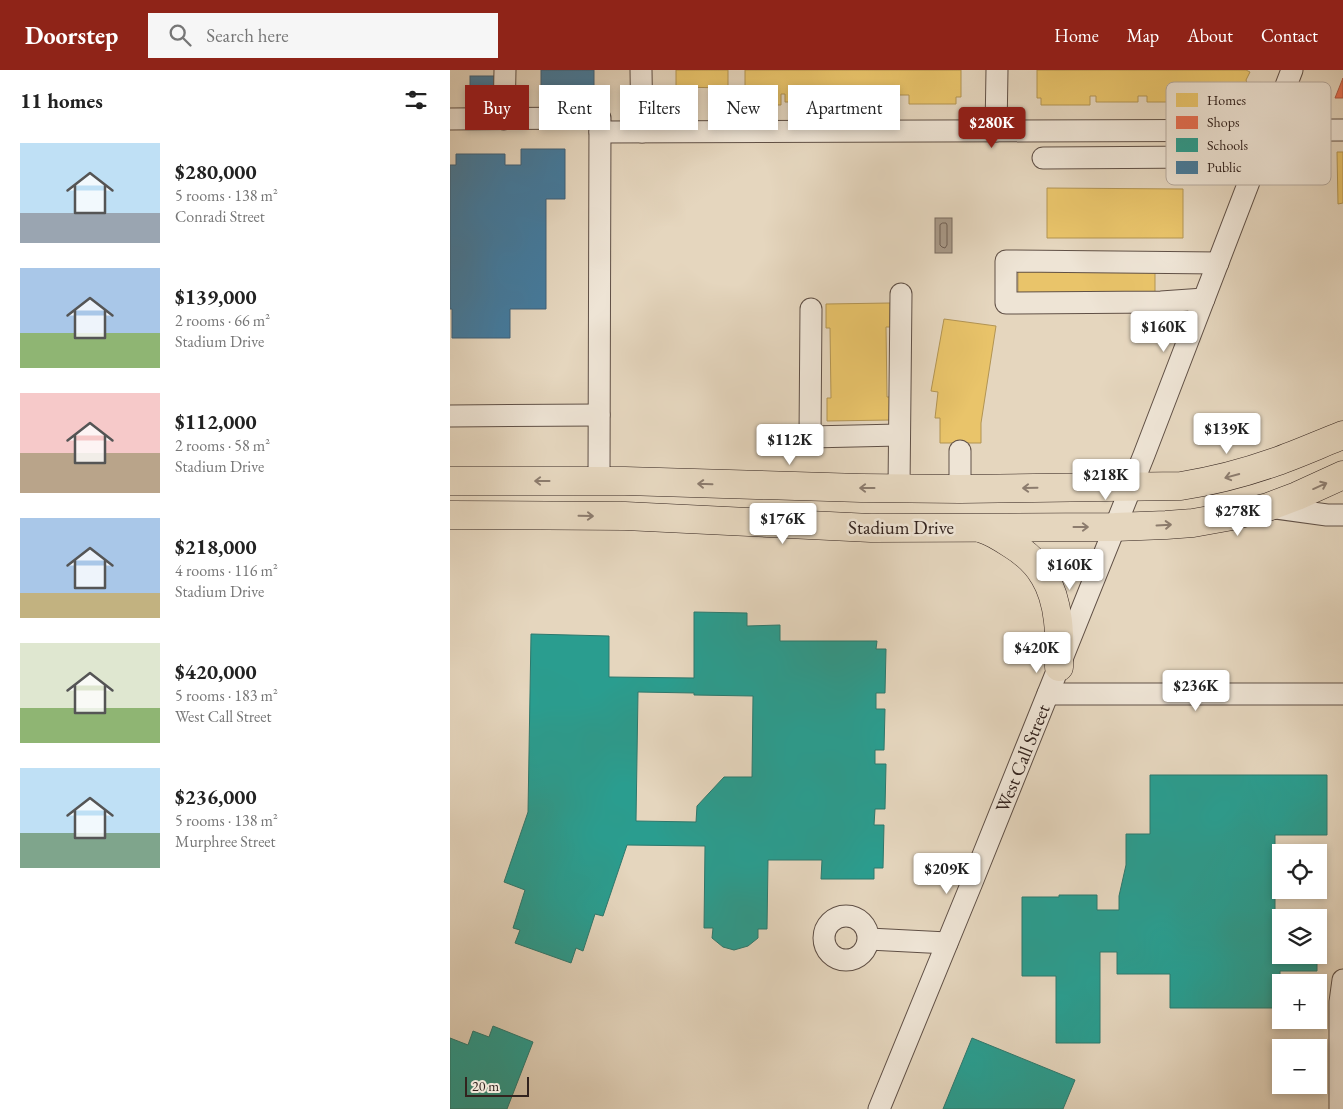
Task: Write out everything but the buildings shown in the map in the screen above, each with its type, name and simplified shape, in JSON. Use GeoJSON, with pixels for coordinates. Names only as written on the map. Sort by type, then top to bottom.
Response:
{"type":"FeatureCollection","features":[{"type":"Feature","properties":{"kind":"main road","name":"Stadium Drive"},"geometry":{"type":"LineString","coordinates":[[450,481],[599,481],[812,488],[960,489],[1181,486],[1213,481],[1276,462],[1343,435]]}},
{"type":"Feature","properties":{"kind":"main road","name":"Stadium Drive"},"geometry":{"type":"LineString","coordinates":[[450,515],[625,516],[871,528],[1115,527],[1193,523],[1232,516],[1268,507],[1343,475]]}},
{"type":"Feature","properties":{"kind":"main road"},"geometry":{"type":"LineString","coordinates":[[977,528],[989,531],[1018,549],[1034,562],[1044,575],[1054,599],[1059,646],[1059,668]]}},
{"type":"Feature","properties":{"kind":"street"},"geometry":{"type":"LineString","coordinates":[[505,70],[505,85]]}},
{"type":"Feature","properties":{"kind":"street"},"geometry":{"type":"LineString","coordinates":[[641,70],[642,132]]}},
{"type":"Feature","properties":{"kind":"street"},"geometry":{"type":"LineString","coordinates":[[996,131],[997,70]]}},
{"type":"Feature","properties":{"kind":"street","name":"West Call Street"},"geometry":{"type":"LineString","coordinates":[[1287,82],[1292,70]]}},
{"type":"Feature","properties":{"kind":"street"},"geometry":{"type":"LineString","coordinates":[[529,119],[600,118],[599,481]]}},
{"type":"Feature","properties":{"kind":"street"},"geometry":{"type":"LineString","coordinates":[[450,119],[465,119]]}},
{"type":"Feature","properties":{"kind":"street"},"geometry":{"type":"LineString","coordinates":[[1102,131],[1103,158]]}},
{"type":"Feature","properties":{"kind":"street"},"geometry":{"type":"LineString","coordinates":[[600,132],[1166,131]]}},
{"type":"Feature","properties":{"kind":"street"},"geometry":{"type":"LineString","coordinates":[[1043,158],[1166,157]]}},
{"type":"Feature","properties":{"kind":"street","name":"West Call Street"},"geometry":{"type":"LineString","coordinates":[[879,1109],[1059,668],[1248,185]]}},
{"type":"Feature","properties":{"kind":"street"},"geometry":{"type":"LineString","coordinates":[[1204,299],[1161,302],[1006,303],[1006,261],[1218,263]]}},
{"type":"Feature","properties":{"kind":"street"},"geometry":{"type":"LineString","coordinates":[[899,488],[901,294]]}},
{"type":"Feature","properties":{"kind":"street"},"geometry":{"type":"LineString","coordinates":[[811,309],[810,437],[899,435]]}},
{"type":"Feature","properties":{"kind":"street"},"geometry":{"type":"LineString","coordinates":[[450,416],[599,415]]}},
{"type":"Feature","properties":{"kind":"street"},"geometry":{"type":"LineString","coordinates":[[960,450],[960,489]]}},
{"type":"Feature","properties":{"kind":"street"},"geometry":{"type":"LineString","coordinates":[[1268,507],[1327,515],[1343,515]]}},
{"type":"Feature","properties":{"kind":"street"},"geometry":{"type":"LineString","coordinates":[[1048,694],[1343,694]]}},
{"type":"Feature","properties":{"kind":"street"},"geometry":{"type":"LineString","coordinates":[[868,939],[947,943]]}},
{"type":"Feature","properties":{"kind":"street"},"geometry":{"type":"LineString","coordinates":[[1340,1109],[1340,1002],[1343,980]]}},
{"type":"Feature","properties":{"kind":"water"},"geometry":{"type":"Polygon","coordinates":[[[935,218],[952,218],[952,253],[935,253],[935,218]]]}}]}
